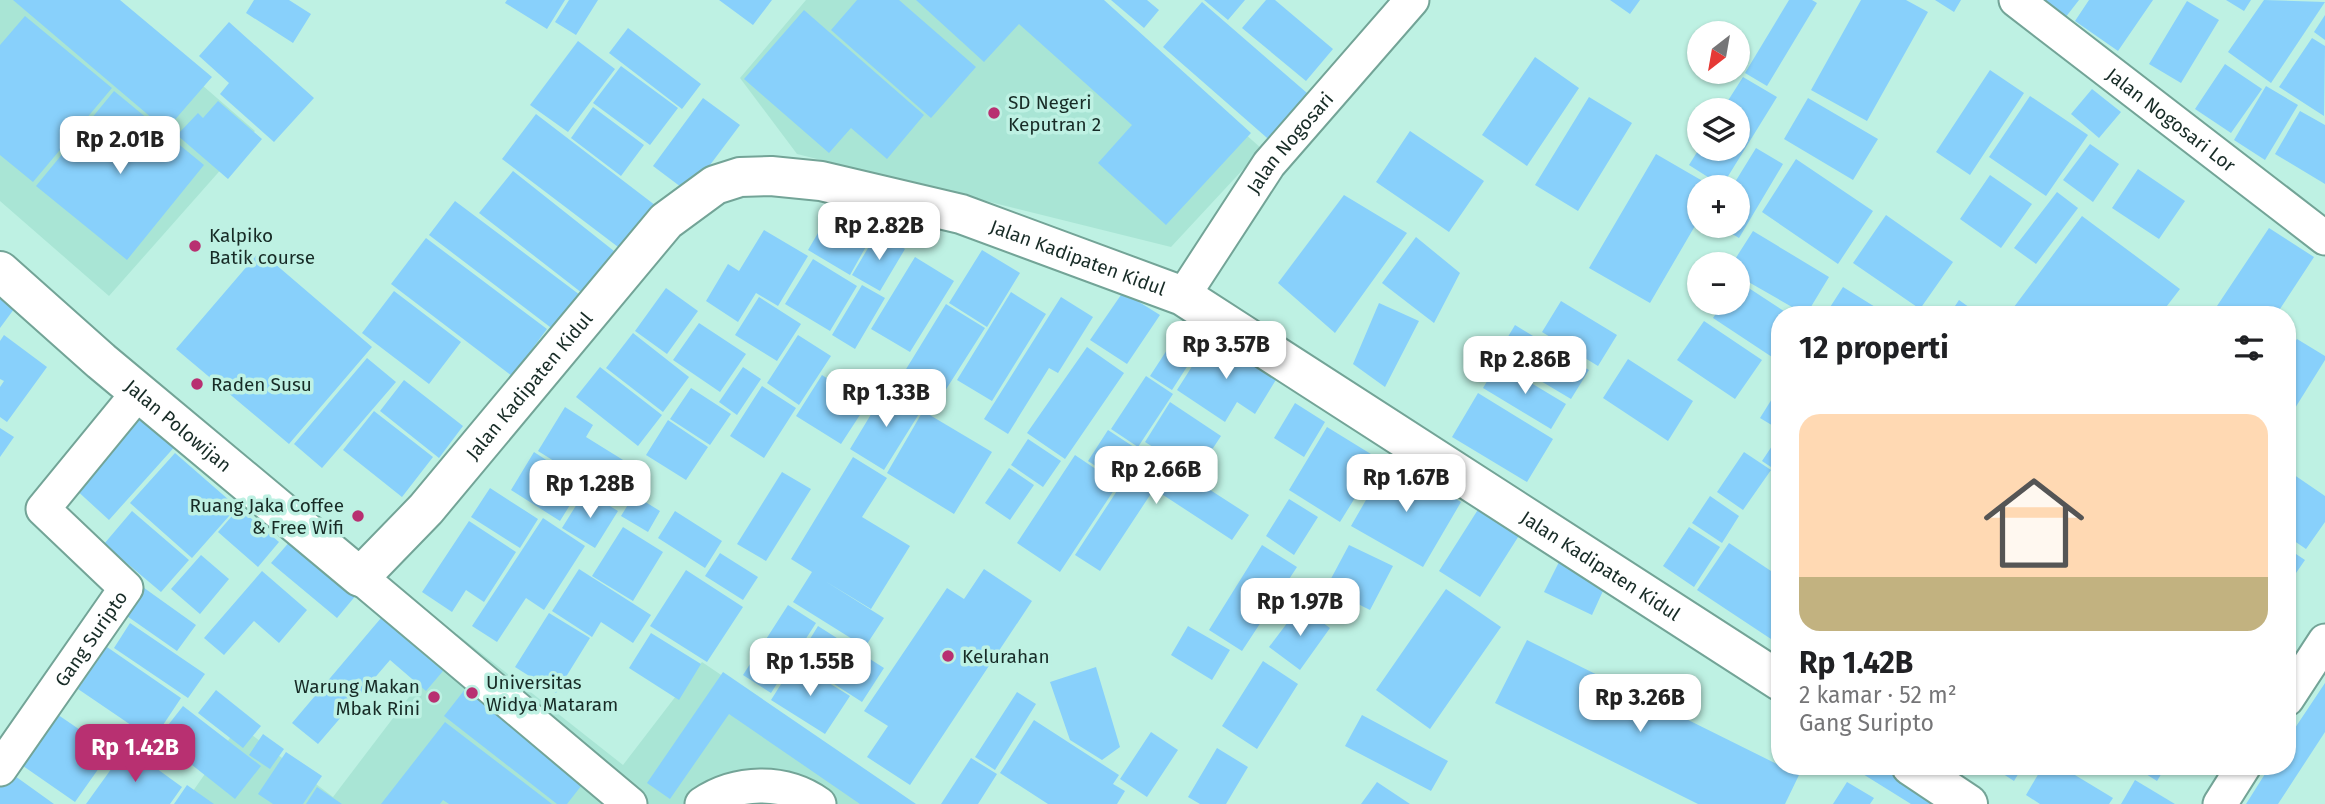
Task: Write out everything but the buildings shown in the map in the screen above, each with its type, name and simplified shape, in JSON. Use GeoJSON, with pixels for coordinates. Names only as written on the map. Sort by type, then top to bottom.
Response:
{"type":"FeatureCollection","features":[{"type":"Feature","properties":{"kind":"street","name":"Jalan Nogosari"},"geometry":{"type":"LineString","coordinates":[[1183,296],[1269,164],[1412,0]]}},
{"type":"Feature","properties":{"kind":"street","name":"Jalan Nogosari Lor"},"geometry":{"type":"LineString","coordinates":[[2016,0],[2325,238]]}},
{"type":"Feature","properties":{"kind":"street","name":"Jalan Kadipaten Kidul"},"geometry":{"type":"LineString","coordinates":[[360,577],[426,509],[666,221],[715,186],[740,177],[805,178],[910,200],[961,214],[1183,296],[1771,675]]}},
{"type":"Feature","properties":{"kind":"street","name":"Jalan Polowijan"},"geometry":{"type":"LineString","coordinates":[[0,271],[138,393],[360,577]]}},
{"type":"Feature","properties":{"kind":"street","name":"Gang Suripto"},"geometry":{"type":"LineString","coordinates":[[0,769],[126,587],[43,509],[138,393]]}},
{"type":"Feature","properties":{"kind":"street"},"geometry":{"type":"LineString","coordinates":[[360,577],[630,804]]}},
{"type":"Feature","properties":{"kind":"street"},"geometry":{"type":"LineString","coordinates":[[2296,685],[2325,641]]}},
{"type":"Feature","properties":{"kind":"street"},"geometry":{"type":"LineString","coordinates":[[1924,775],[1968,804]]}},
{"type":"Feature","properties":{"kind":"street"},"geometry":{"type":"LineString","coordinates":[[2220,804],[2238,775]]}},
{"type":"Feature","properties":{"kind":"street"},"geometry":{"type":"LineString","coordinates":[[702,804],[718,793],[751,785],[785,788],[819,804]]}},
{"type":"Feature","properties":{"kind":"shaded area"},"geometry":{"type":"Polygon","coordinates":[[[0,0],[104,0],[255,131],[109,296],[0,201],[0,0]]]}},
{"type":"Feature","properties":{"kind":"shaded area","name":"SD Negeri Keputran 2"},"geometry":{"type":"Polygon","coordinates":[[[806,0],[1095,0],[1262,149],[1171,247],[797,154],[740,78],[806,0]]]}},
{"type":"Feature","properties":{"kind":"shaded area","name":"Universitas Widya Mataram"},"geometry":{"type":"Polygon","coordinates":[[[457,634],[623,765],[702,662],[912,804],[184,804],[239,725],[333,797],[457,634]]]}},
{"type":"Feature","properties":{"kind":"place","name":"SD Negeri Keputran 2"},"geometry":{"type":"Point","coordinates":[994,113]}},
{"type":"Feature","properties":{"kind":"place","name":"Kalpiko Batik course"},"geometry":{"type":"Point","coordinates":[195,246]}},
{"type":"Feature","properties":{"kind":"place","name":"Raden Susu"},"geometry":{"type":"Point","coordinates":[197,384]}},
{"type":"Feature","properties":{"kind":"place","name":"Ruang Jaka Coffee & Free Wifi"},"geometry":{"type":"Point","coordinates":[358,516]}},
{"type":"Feature","properties":{"kind":"place","name":"Kelurahan"},"geometry":{"type":"Point","coordinates":[948,656]}},
{"type":"Feature","properties":{"kind":"place","name":"Universitas Widya Mataram"},"geometry":{"type":"Point","coordinates":[472,693]}},
{"type":"Feature","properties":{"kind":"place","name":"Warung Makan Mbak Rini"},"geometry":{"type":"Point","coordinates":[434,697]}}]}
